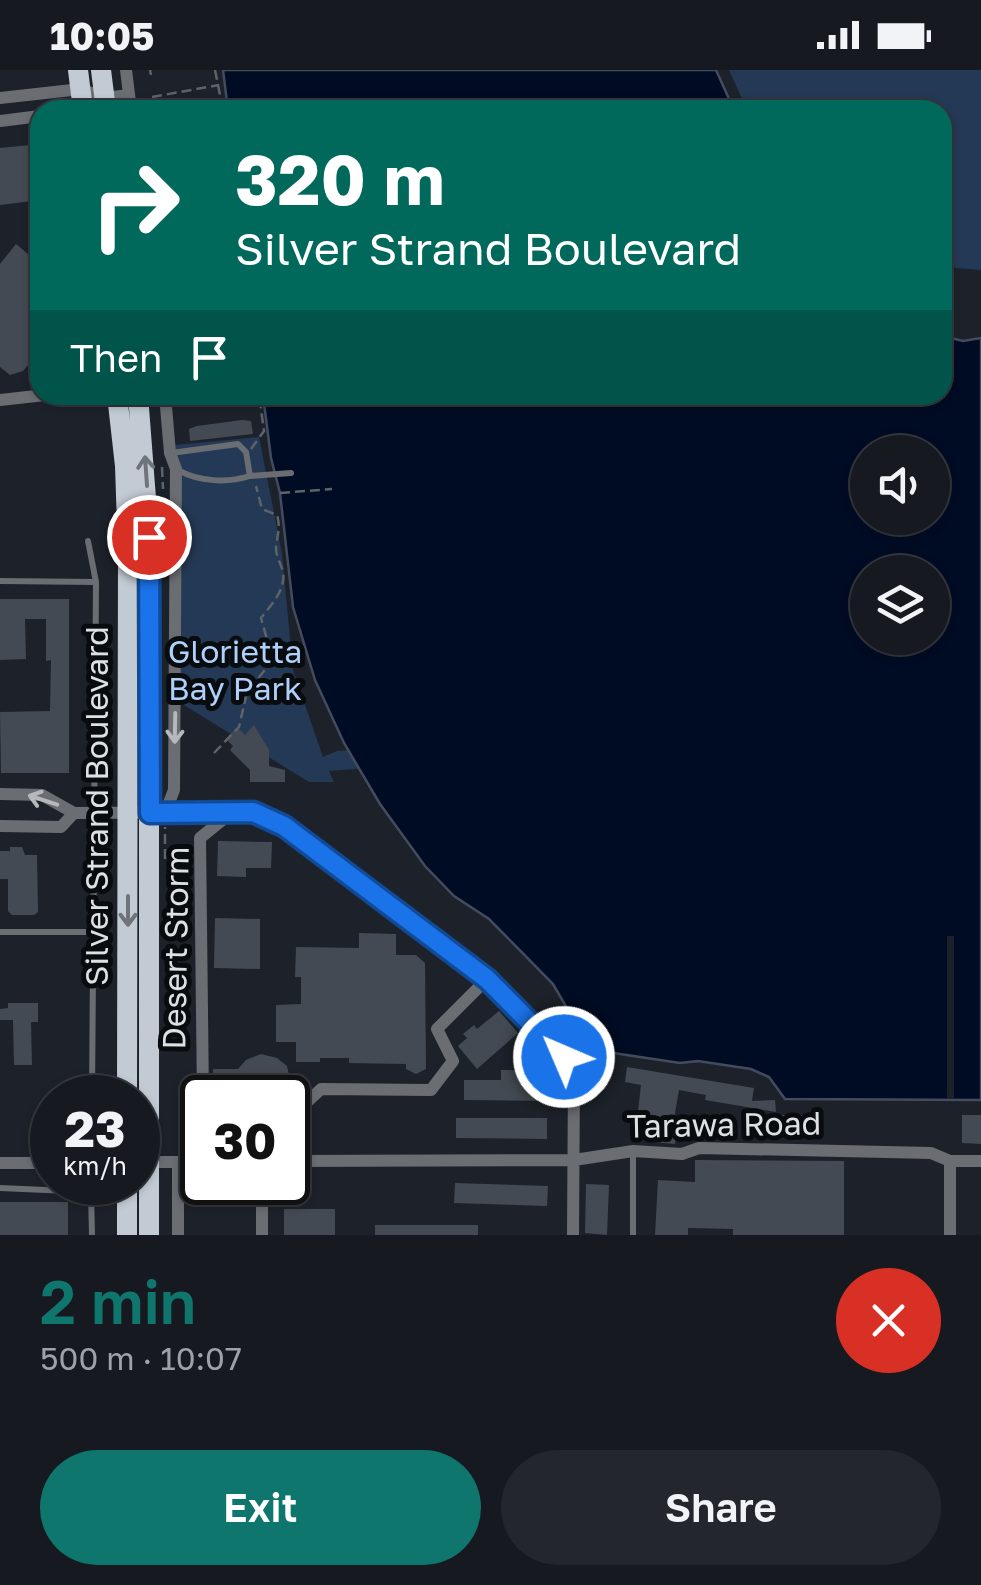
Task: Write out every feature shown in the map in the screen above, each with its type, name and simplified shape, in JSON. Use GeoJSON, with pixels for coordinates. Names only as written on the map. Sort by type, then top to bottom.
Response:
{"type":"FeatureCollection","features":[{"type":"Feature","properties":{"kind":"highway"},"geometry":{"type":"LineString","coordinates":[[102,70],[106,100]]}},
{"type":"Feature","properties":{"kind":"highway","name":"Silver Strand Boulevard"},"geometry":{"type":"LineString","coordinates":[[117,405],[125,466],[128,553],[127,1075]]}},
{"type":"Feature","properties":{"kind":"highway","name":"Silver Strand Boulevard"},"geometry":{"type":"LineString","coordinates":[[139,405],[149,537],[158,813],[147,1075]]}},
{"type":"Feature","properties":{"kind":"highway"},"geometry":{"type":"LineString","coordinates":[[127,1205],[127,1235]]}},
{"type":"Feature","properties":{"kind":"highway","name":"Silver Strand Boulevard"},"geometry":{"type":"LineString","coordinates":[[147,1205],[149,1235]]}},
{"type":"Feature","properties":{"kind":"street"},"geometry":{"type":"LineString","coordinates":[[126,70],[130,100]]}},
{"type":"Feature","properties":{"kind":"street"},"geometry":{"type":"LineString","coordinates":[[0,98],[82,95]]}},
{"type":"Feature","properties":{"kind":"street"},"geometry":{"type":"LineString","coordinates":[[116,100],[129,95]]}},
{"type":"Feature","properties":{"kind":"street"},"geometry":{"type":"LineString","coordinates":[[0,107],[19,96]]}},
{"type":"Feature","properties":{"kind":"street"},"geometry":{"type":"LineString","coordinates":[[0,121],[30,116]]}},
{"type":"Feature","properties":{"kind":"street"},"geometry":{"type":"LineString","coordinates":[[0,400],[30,397]]}},
{"type":"Feature","properties":{"kind":"street"},"geometry":{"type":"LineString","coordinates":[[158,813],[174,790],[176,469],[170,453],[166,405]]}},
{"type":"Feature","properties":{"kind":"street"},"geometry":{"type":"LineString","coordinates":[[0,794],[42,795],[74,813],[253,812],[284,826],[487,979],[564,1057],[574,1076],[574,1235]]}},
{"type":"Feature","properties":{"kind":"street","name":"Desert Storm"},"geometry":{"type":"LineString","coordinates":[[203,1075],[200,838],[232,812]]}},
{"type":"Feature","properties":{"kind":"street"},"geometry":{"type":"LineString","coordinates":[[0,826],[60,827],[74,813]]}},
{"type":"Feature","properties":{"kind":"street"},"geometry":{"type":"LineString","coordinates":[[310,1099],[321,1089],[431,1090],[453,1061],[436,1029],[487,979]]}},
{"type":"Feature","properties":{"kind":"street","name":"Tarawa Road"},"geometry":{"type":"LineString","coordinates":[[310,1162],[574,1160],[633,1151],[682,1154],[699,1148],[931,1153],[950,1161],[981,1161]]}},
{"type":"Feature","properties":{"kind":"street"},"geometry":{"type":"LineString","coordinates":[[950,1161],[950,1235]]}},
{"type":"Feature","properties":{"kind":"street"},"geometry":{"type":"LineString","coordinates":[[160,1162],[178,1162],[178,1235]]}},
{"type":"Feature","properties":{"kind":"street"},"geometry":{"type":"LineString","coordinates":[[0,1163],[30,1163]]}},
{"type":"Feature","properties":{"kind":"street"},"geometry":{"type":"LineString","coordinates":[[262,1205],[262,1235]]}},
{"type":"Feature","properties":{"kind":"lane"},"geometry":{"type":"LineString","coordinates":[[19,96],[30,112]]}},
{"type":"Feature","properties":{"kind":"lane"},"geometry":{"type":"LineString","coordinates":[[170,453],[238,444],[246,452],[252,476]]}},
{"type":"Feature","properties":{"kind":"lane"},"geometry":{"type":"LineString","coordinates":[[176,469],[190,477],[209,480],[291,474]]}},
{"type":"Feature","properties":{"kind":"lane"},"geometry":{"type":"LineString","coordinates":[[88,541],[96,582],[92,1075]]}},
{"type":"Feature","properties":{"kind":"lane"},"geometry":{"type":"LineString","coordinates":[[0,581],[96,582]]}},
{"type":"Feature","properties":{"kind":"lane"},"geometry":{"type":"LineString","coordinates":[[0,932],[92,932]]}},
{"type":"Feature","properties":{"kind":"lane"},"geometry":{"type":"LineString","coordinates":[[633,1151],[633,1235]]}},
{"type":"Feature","properties":{"kind":"lane"},"geometry":{"type":"LineString","coordinates":[[0,1188],[91,1192],[92,1235]]}},
{"type":"Feature","properties":{"kind":"path"},"geometry":{"type":"LineString","coordinates":[[215,70],[221,100]]}},
{"type":"Feature","properties":{"kind":"path"},"geometry":{"type":"LineString","coordinates":[[152,97],[220,85]]}},
{"type":"Feature","properties":{"kind":"path"},"geometry":{"type":"LineString","coordinates":[[246,452],[257,444],[264,431],[260,405]]}},
{"type":"Feature","properties":{"kind":"path"},"geometry":{"type":"LineString","coordinates":[[214,753],[240,728],[247,692],[270,665],[261,618],[280,591],[283,573],[277,562],[277,514],[262,510],[252,476]]}},
{"type":"Feature","properties":{"kind":"path"},"geometry":{"type":"LineString","coordinates":[[280,493],[332,489]]}},
{"type":"Feature","properties":{"kind":"green space"},"geometry":{"type":"Polygon","coordinates":[[[729,70],[981,70],[981,270],[952,268],[952,100],[742,100],[729,70]]]}},
{"type":"Feature","properties":{"kind":"green space","name":"Glorietta Bay Park"},"geometry":{"type":"Polygon","coordinates":[[[259,437],[282,554],[293,670],[323,757],[337,751],[406,747],[406,765],[329,771],[334,782],[309,782],[179,702],[175,445],[259,437]]]}},
{"type":"Feature","properties":{"kind":"shaded area"},"geometry":{"type":"Polygon","coordinates":[[[223,70],[716,70],[730,100],[227,100],[223,70]]]}},
{"type":"Feature","properties":{"kind":"shaded area"},"geometry":{"type":"Polygon","coordinates":[[[952,338],[981,338],[981,1100],[785,1099],[769,1077],[751,1069],[600,1051],[585,1039],[553,984],[489,919],[454,896],[425,866],[380,804],[344,743],[315,680],[293,607],[280,493],[264,405],[952,405],[952,338]]]}},
{"type":"Feature","properties":{"kind":"pier"},"geometry":{"type":"Polygon","coordinates":[[[947,936],[954,936],[954,1098],[947,1098],[947,936]]]}},
{"type":"Feature","properties":{"kind":"building"},"geometry":{"type":"Polygon","coordinates":[[[30,145],[30,201],[0,205],[0,148],[30,145]]]}},
{"type":"Feature","properties":{"kind":"building"},"geometry":{"type":"Polygon","coordinates":[[[16,244],[30,256],[30,363],[23,371],[10,375],[0,367],[0,264],[16,244]]]}},
{"type":"Feature","properties":{"kind":"building"},"geometry":{"type":"Polygon","coordinates":[[[251,421],[253,434],[190,441],[189,429],[251,421]]]}},
{"type":"Feature","properties":{"kind":"building"},"geometry":{"type":"Polygon","coordinates":[[[0,599],[69,599],[69,773],[1,773],[0,712],[50,711],[51,660],[46,661],[46,619],[25,619],[26,659],[0,660],[0,599]]]}},
{"type":"Feature","properties":{"kind":"building"},"geometry":{"type":"Polygon","coordinates":[[[254,725],[269,750],[269,766],[285,770],[285,782],[250,782],[250,770],[230,750],[233,746],[226,739],[237,727],[245,735],[254,725]]]}},
{"type":"Feature","properties":{"kind":"building"},"geometry":{"type":"Polygon","coordinates":[[[218,841],[272,842],[271,868],[246,868],[246,877],[217,876],[218,841]]]}},
{"type":"Feature","properties":{"kind":"building"},"geometry":{"type":"Polygon","coordinates":[[[10,847],[22,847],[25,855],[37,855],[38,912],[34,915],[12,915],[8,911],[8,879],[0,879],[0,851],[10,851],[10,847]]]}},
{"type":"Feature","properties":{"kind":"building"},"geometry":{"type":"Polygon","coordinates":[[[215,918],[260,919],[260,969],[214,968],[215,918]]]}},
{"type":"Feature","properties":{"kind":"building"},"geometry":{"type":"Polygon","coordinates":[[[359,933],[396,934],[396,955],[416,955],[425,963],[426,1069],[416,1074],[406,1069],[406,1064],[349,1063],[349,1058],[296,1062],[296,1042],[276,1042],[276,1005],[301,1004],[301,977],[295,977],[296,947],[359,948],[359,933]]]}},
{"type":"Feature","properties":{"kind":"building"},"geometry":{"type":"Polygon","coordinates":[[[8,1003],[38,1003],[38,1022],[31,1022],[32,1065],[14,1065],[13,1020],[0,1020],[0,1009],[8,1008],[8,1003]]]}},
{"type":"Feature","properties":{"kind":"building"},"geometry":{"type":"Polygon","coordinates":[[[499,1011],[518,1033],[477,1069],[458,1046],[467,1038],[463,1034],[474,1025],[477,1029],[499,1011]]]}},
{"type":"Feature","properties":{"kind":"building"},"geometry":{"type":"Polygon","coordinates":[[[261,1054],[277,1058],[287,1066],[289,1075],[213,1075],[213,1069],[238,1069],[246,1060],[261,1054]]]}},
{"type":"Feature","properties":{"kind":"building"},"geometry":{"type":"Polygon","coordinates":[[[627,1067],[754,1088],[752,1101],[775,1100],[776,1112],[705,1100],[706,1095],[679,1090],[674,1119],[683,1122],[680,1137],[676,1136],[675,1144],[654,1142],[655,1136],[647,1135],[646,1131],[648,1117],[638,1111],[641,1085],[625,1082],[627,1067]]]}},
{"type":"Feature","properties":{"kind":"building"},"geometry":{"type":"Polygon","coordinates":[[[501,1070],[554,1070],[552,1101],[464,1100],[464,1080],[501,1080],[501,1070]]]}},
{"type":"Feature","properties":{"kind":"building"},"geometry":{"type":"Polygon","coordinates":[[[778,1115],[807,1115],[807,1132],[778,1133],[778,1115]]]}},
{"type":"Feature","properties":{"kind":"building"},"geometry":{"type":"Polygon","coordinates":[[[962,1115],[981,1115],[981,1144],[962,1143],[962,1115]]]}},
{"type":"Feature","properties":{"kind":"building"},"geometry":{"type":"Polygon","coordinates":[[[456,1118],[547,1118],[547,1139],[456,1138],[456,1118]]]}},
{"type":"Feature","properties":{"kind":"building"},"geometry":{"type":"Polygon","coordinates":[[[695,1160],[844,1161],[844,1235],[733,1235],[733,1229],[688,1228],[688,1235],[655,1235],[658,1180],[695,1182],[695,1160]]]}},
{"type":"Feature","properties":{"kind":"building"},"geometry":{"type":"Polygon","coordinates":[[[455,1183],[548,1186],[547,1206],[454,1203],[455,1183]]]}},
{"type":"Feature","properties":{"kind":"building"},"geometry":{"type":"Polygon","coordinates":[[[586,1184],[609,1185],[607,1235],[585,1233],[586,1184]]]}},
{"type":"Feature","properties":{"kind":"building"},"geometry":{"type":"Polygon","coordinates":[[[0,1202],[68,1205],[68,1235],[0,1235],[0,1202]]]}},
{"type":"Feature","properties":{"kind":"building"},"geometry":{"type":"Polygon","coordinates":[[[284,1209],[335,1209],[335,1235],[284,1235],[284,1209]]]}},
{"type":"Feature","properties":{"kind":"building"},"geometry":{"type":"Polygon","coordinates":[[[375,1225],[478,1225],[478,1235],[375,1235],[375,1225]]]}},
{"type":"Feature","properties":{"kind":"route"},"geometry":{"type":"LineString","coordinates":[[149,537],[150,813],[253,812],[284,826],[487,979],[564,1057]]}}]}
